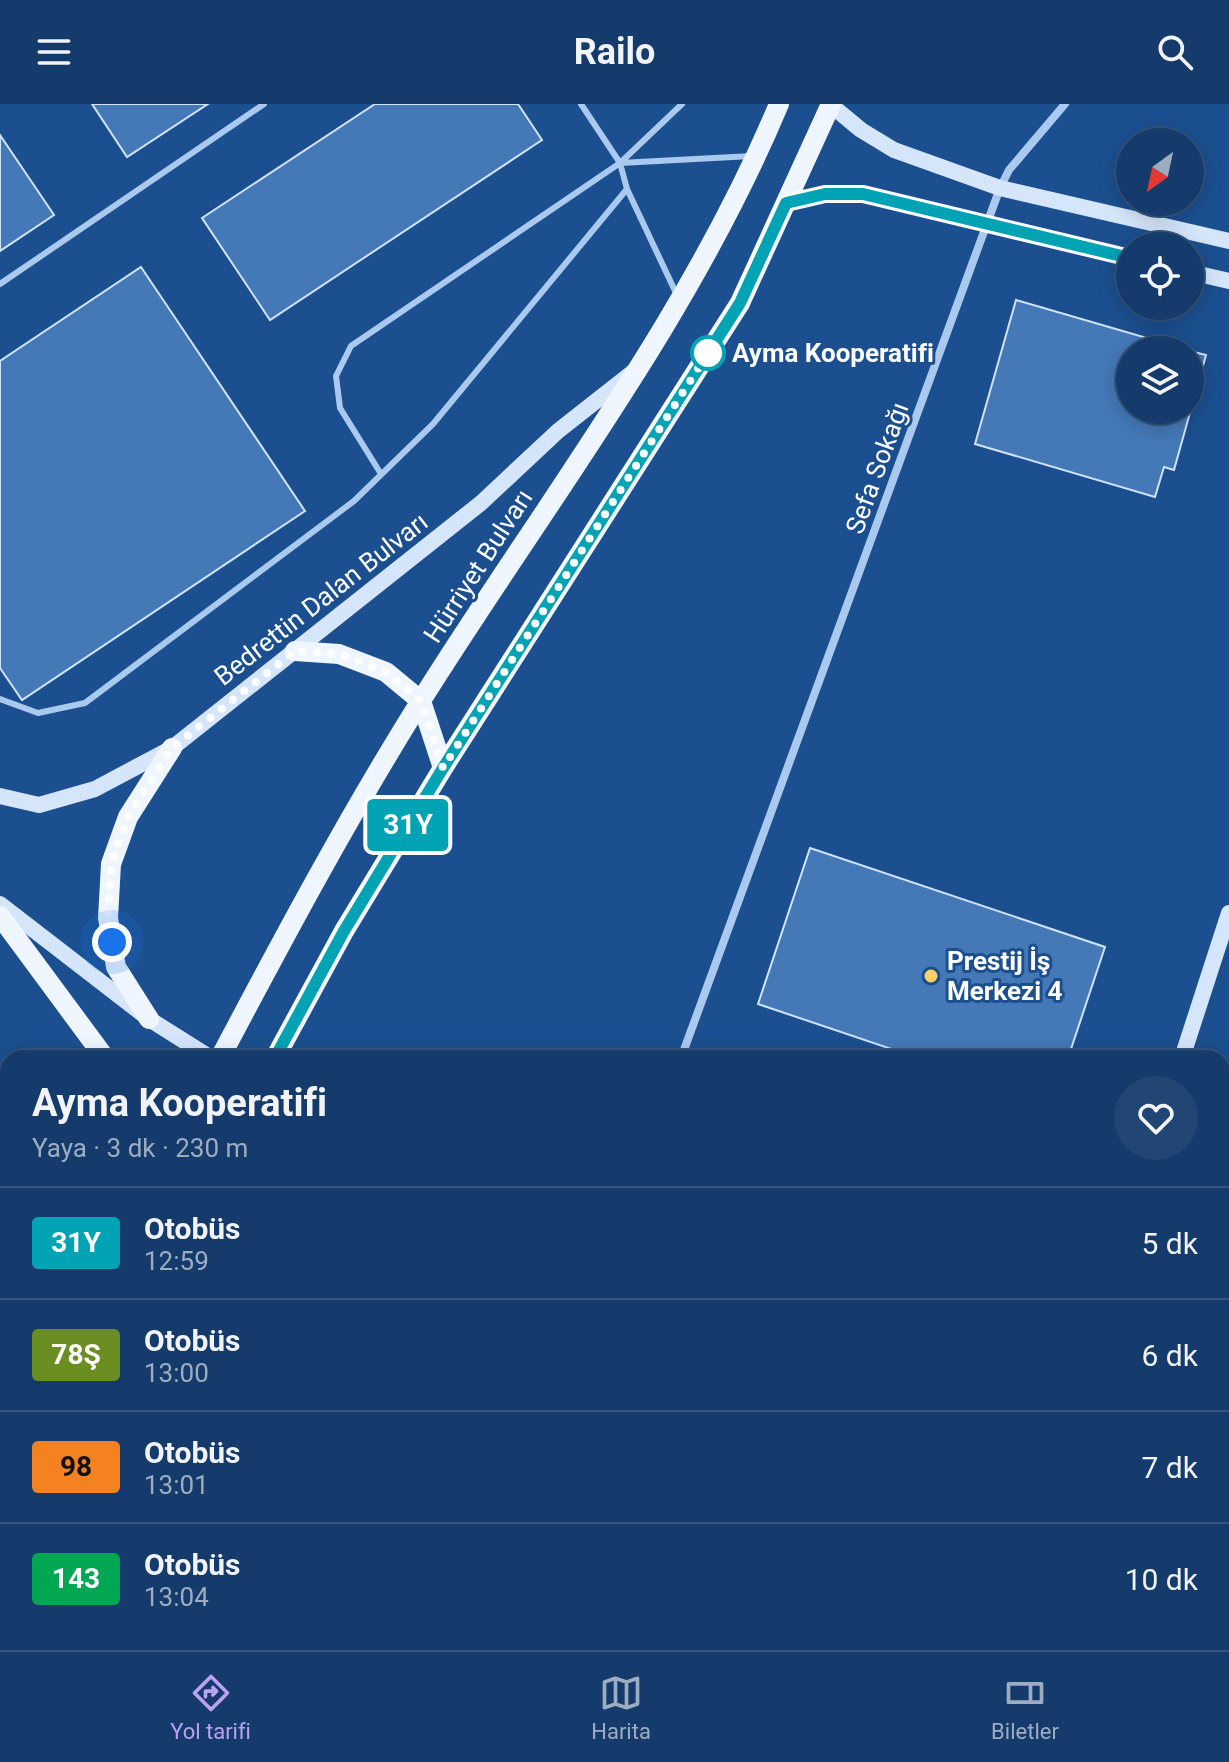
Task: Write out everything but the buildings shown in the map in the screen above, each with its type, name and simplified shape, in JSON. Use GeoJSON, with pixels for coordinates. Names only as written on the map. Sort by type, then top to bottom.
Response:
{"type":"FeatureCollection","features":[{"type":"Feature","properties":{"kind":"main road","name":"Hürriyet Bulvarı"},"geometry":{"type":"LineString","coordinates":[[224,1050],[297,911],[421,701],[680,301],[736,203],[779,104]]}},
{"type":"Feature","properties":{"kind":"main road"},"geometry":{"type":"LineString","coordinates":[[279,1050],[344,931],[443,768],[740,303],[831,104],[861,130],[894,150],[1000,188],[1229,241]]}},
{"type":"Feature","properties":{"kind":"main road"},"geometry":{"type":"LineString","coordinates":[[786,203],[825,194],[863,194],[1116,255]]}},
{"type":"Feature","properties":{"kind":"main road"},"geometry":{"type":"LineString","coordinates":[[1204,275],[1229,281]]}},
{"type":"Feature","properties":{"kind":"main road","name":"Bedrettin Dalan Bulvarı"},"geometry":{"type":"LineString","coordinates":[[0,796],[39,805],[95,789],[172,748],[481,503],[558,431],[640,366]]}},
{"type":"Feature","properties":{"kind":"main road"},"geometry":{"type":"LineString","coordinates":[[295,651],[339,654],[386,672],[421,701],[443,768]]}},
{"type":"Feature","properties":{"kind":"main road"},"geometry":{"type":"LineString","coordinates":[[149,1019],[116,967],[108,918],[111,864],[128,817],[172,748]]}},
{"type":"Feature","properties":{"kind":"main road"},"geometry":{"type":"LineString","coordinates":[[0,904],[149,1019],[198,1050]]}},
{"type":"Feature","properties":{"kind":"main road"},"geometry":{"type":"LineString","coordinates":[[1185,1050],[1229,913]]}},
{"type":"Feature","properties":{"kind":"main road"},"geometry":{"type":"LineString","coordinates":[[0,916],[99,1050]]}},
{"type":"Feature","properties":{"kind":"street","name":"Sefa Sokağı"},"geometry":{"type":"LineString","coordinates":[[684,1050],[822,682],[1000,188],[1009,170],[1065,104]]}},
{"type":"Feature","properties":{"kind":"lane"},"geometry":{"type":"LineString","coordinates":[[0,284],[264,104]]}},
{"type":"Feature","properties":{"kind":"lane"},"geometry":{"type":"LineString","coordinates":[[581,104],[620,163],[627,189],[680,301]]}},
{"type":"Feature","properties":{"kind":"lane"},"geometry":{"type":"LineString","coordinates":[[381,474],[340,408],[336,376],[351,346],[620,163],[682,104]]}},
{"type":"Feature","properties":{"kind":"lane"},"geometry":{"type":"LineString","coordinates":[[620,163],[757,156]]}},
{"type":"Feature","properties":{"kind":"lane"},"geometry":{"type":"LineString","coordinates":[[0,699],[38,713],[85,703],[354,501],[433,424],[627,189]]}},
{"type":"Feature","properties":{"kind":"bus line","name":"31Y"},"geometry":{"type":"LineString","coordinates":[[279,1050],[344,931],[443,768],[740,303],[786,203],[825,194],[863,194],[1116,255]]}},
{"type":"Feature","properties":{"kind":"place","name":"Ayma Kooperatifi"},"geometry":{"type":"Point","coordinates":[708,353]}},
{"type":"Feature","properties":{"kind":"place","name":"Prestij İş Merkezi 4"},"geometry":{"type":"Point","coordinates":[931,976]}},
{"type":"Feature","properties":{"kind":"route"},"geometry":{"type":"LineString","coordinates":[[112,942],[108,918],[111,864],[128,817],[172,748],[295,651],[339,654],[386,672],[421,701],[443,768],[708,353]]}}]}
